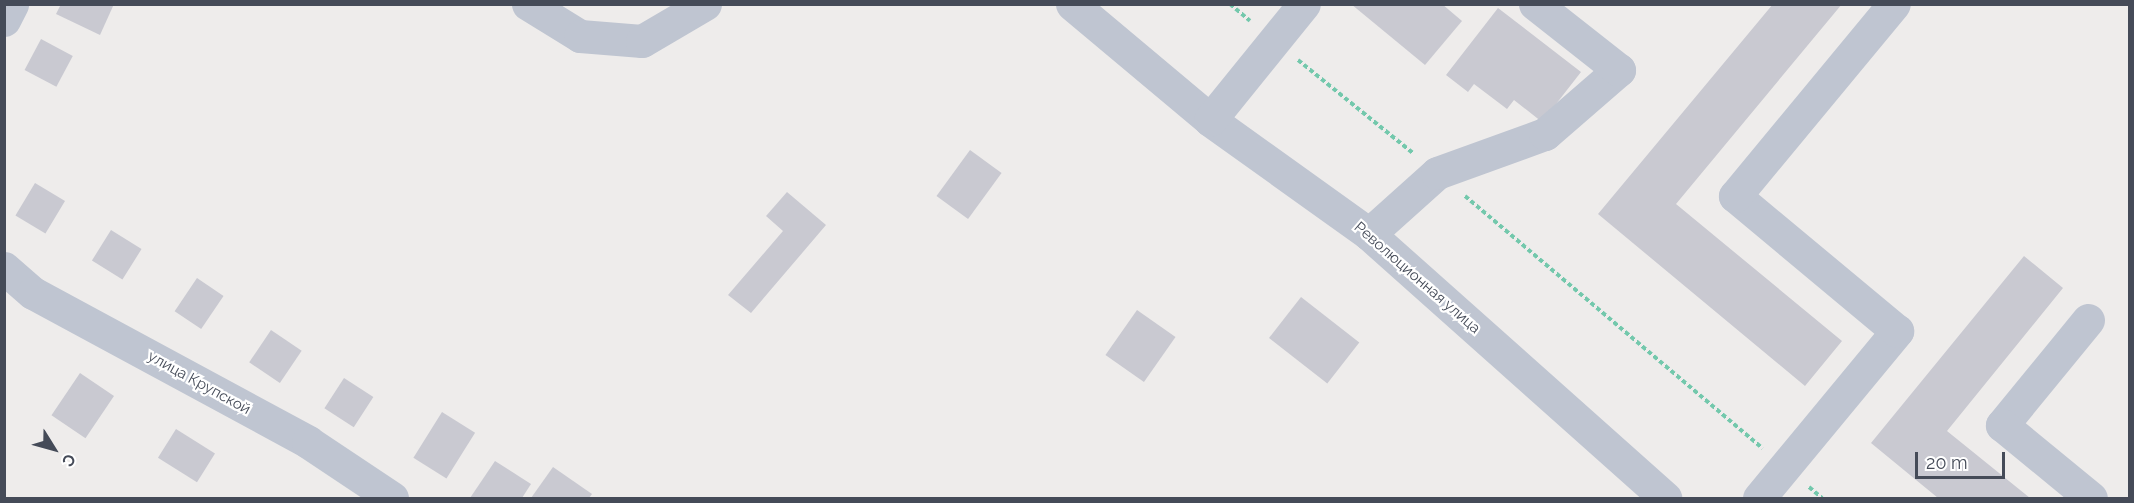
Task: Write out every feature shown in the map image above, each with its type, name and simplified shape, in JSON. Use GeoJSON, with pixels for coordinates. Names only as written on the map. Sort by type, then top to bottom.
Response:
{"type":"FeatureCollection","features":[{"type":"Feature","properties":{"kind":"street"},"geometry":{"type":"LineString","coordinates":[[4,21],[12,4]]}},
{"type":"Feature","properties":{"kind":"street"},"geometry":{"type":"LineString","coordinates":[[528,4],[580,36],[642,41],[705,4]]}},
{"type":"Feature","properties":{"kind":"street","name":"Революционная улица"},"geometry":{"type":"LineString","coordinates":[[1072,4],[1210,120],[1369,234],[1665,498]]}},
{"type":"Feature","properties":{"kind":"street"},"geometry":{"type":"LineString","coordinates":[[1210,120],[1304,4]]}},
{"type":"Feature","properties":{"kind":"street"},"geometry":{"type":"LineString","coordinates":[[1369,234],[1437,173],[1545,134],[1619,70],[1535,4]]}},
{"type":"Feature","properties":{"kind":"street"},"geometry":{"type":"LineString","coordinates":[[1759,498],[1897,331],[1735,196],[1894,4]]}},
{"type":"Feature","properties":{"kind":"street","name":"улица Крупской"},"geometry":{"type":"LineString","coordinates":[[4,268],[33,293],[308,442],[393,498]]}},
{"type":"Feature","properties":{"kind":"street"},"geometry":{"type":"LineString","coordinates":[[2088,320],[2002,425],[2091,498]]}},
{"type":"Feature","properties":{"kind":"path"},"geometry":{"type":"LineString","coordinates":[[1230,4],[1437,173],[1822,498]]}},
{"type":"Feature","properties":{"kind":"building"},"geometry":{"type":"Polygon","coordinates":[[[61,4],[114,4],[100,35],[56,14],[61,4]]]}},
{"type":"Feature","properties":{"kind":"building"},"geometry":{"type":"Polygon","coordinates":[[[1351,4],[1442,4],[1462,21],[1425,65],[1351,4]]]}},
{"type":"Feature","properties":{"kind":"building"},"geometry":{"type":"Polygon","coordinates":[[[1773,4],[1842,4],[1676,204],[1842,341],[1805,386],[1598,214],[1773,4]]]}},
{"type":"Feature","properties":{"kind":"building"},"geometry":{"type":"Polygon","coordinates":[[[1498,8],[1581,72],[1542,122],[1514,100],[1507,109],[1474,84],[1468,92],[1446,75],[1498,8]]]}},
{"type":"Feature","properties":{"kind":"building"},"geometry":{"type":"Polygon","coordinates":[[[41,39],[73,56],[56,87],[25,70],[41,39]]]}},
{"type":"Feature","properties":{"kind":"building"},"geometry":{"type":"Polygon","coordinates":[[[970,150],[1002,173],[968,219],[936,196],[970,150]]]}},
{"type":"Feature","properties":{"kind":"building"},"geometry":{"type":"Polygon","coordinates":[[[35,183],[65,201],[45,234],[15,216],[35,183]]]}},
{"type":"Feature","properties":{"kind":"building"},"geometry":{"type":"Polygon","coordinates":[[[787,192],[826,225],[751,313],[728,295],[783,231],[766,216],[787,192]]]}},
{"type":"Feature","properties":{"kind":"building"},"geometry":{"type":"Polygon","coordinates":[[[111,230],[142,249],[122,280],[92,261],[111,230]]]}},
{"type":"Feature","properties":{"kind":"building"},"geometry":{"type":"Polygon","coordinates":[[[2024,256],[2063,288],[1947,431],[2030,498],[1938,498],[1871,443],[2024,256]]]}},
{"type":"Feature","properties":{"kind":"building"},"geometry":{"type":"Polygon","coordinates":[[[197,278],[224,296],[201,329],[175,311],[197,278]]]}},
{"type":"Feature","properties":{"kind":"building"},"geometry":{"type":"Polygon","coordinates":[[[1301,297],[1359,343],[1327,384],[1269,338],[1301,297]]]}},
{"type":"Feature","properties":{"kind":"building"},"geometry":{"type":"Polygon","coordinates":[[[1137,310],[1176,337],[1144,382],[1105,355],[1137,310]]]}},
{"type":"Feature","properties":{"kind":"building"},"geometry":{"type":"Polygon","coordinates":[[[271,330],[302,351],[280,383],[249,362],[271,330]]]}},
{"type":"Feature","properties":{"kind":"building"},"geometry":{"type":"Polygon","coordinates":[[[80,373],[114,396],[85,438],[51,415],[80,373]]]}},
{"type":"Feature","properties":{"kind":"building"},"geometry":{"type":"Polygon","coordinates":[[[344,378],[373,397],[354,427],[324,408],[344,378]]]}},
{"type":"Feature","properties":{"kind":"building"},"geometry":{"type":"Polygon","coordinates":[[[442,412],[475,433],[446,478],[413,458],[442,412]]]}},
{"type":"Feature","properties":{"kind":"building"},"geometry":{"type":"Polygon","coordinates":[[[176,429],[215,453],[197,482],[158,458],[176,429]]]}},
{"type":"Feature","properties":{"kind":"building"},"geometry":{"type":"Polygon","coordinates":[[[495,461],[531,484],[522,498],[470,498],[495,461]]]}},
{"type":"Feature","properties":{"kind":"building"},"geometry":{"type":"Polygon","coordinates":[[[553,467],[592,494],[589,498],[531,498],[553,467]]]}}]}
